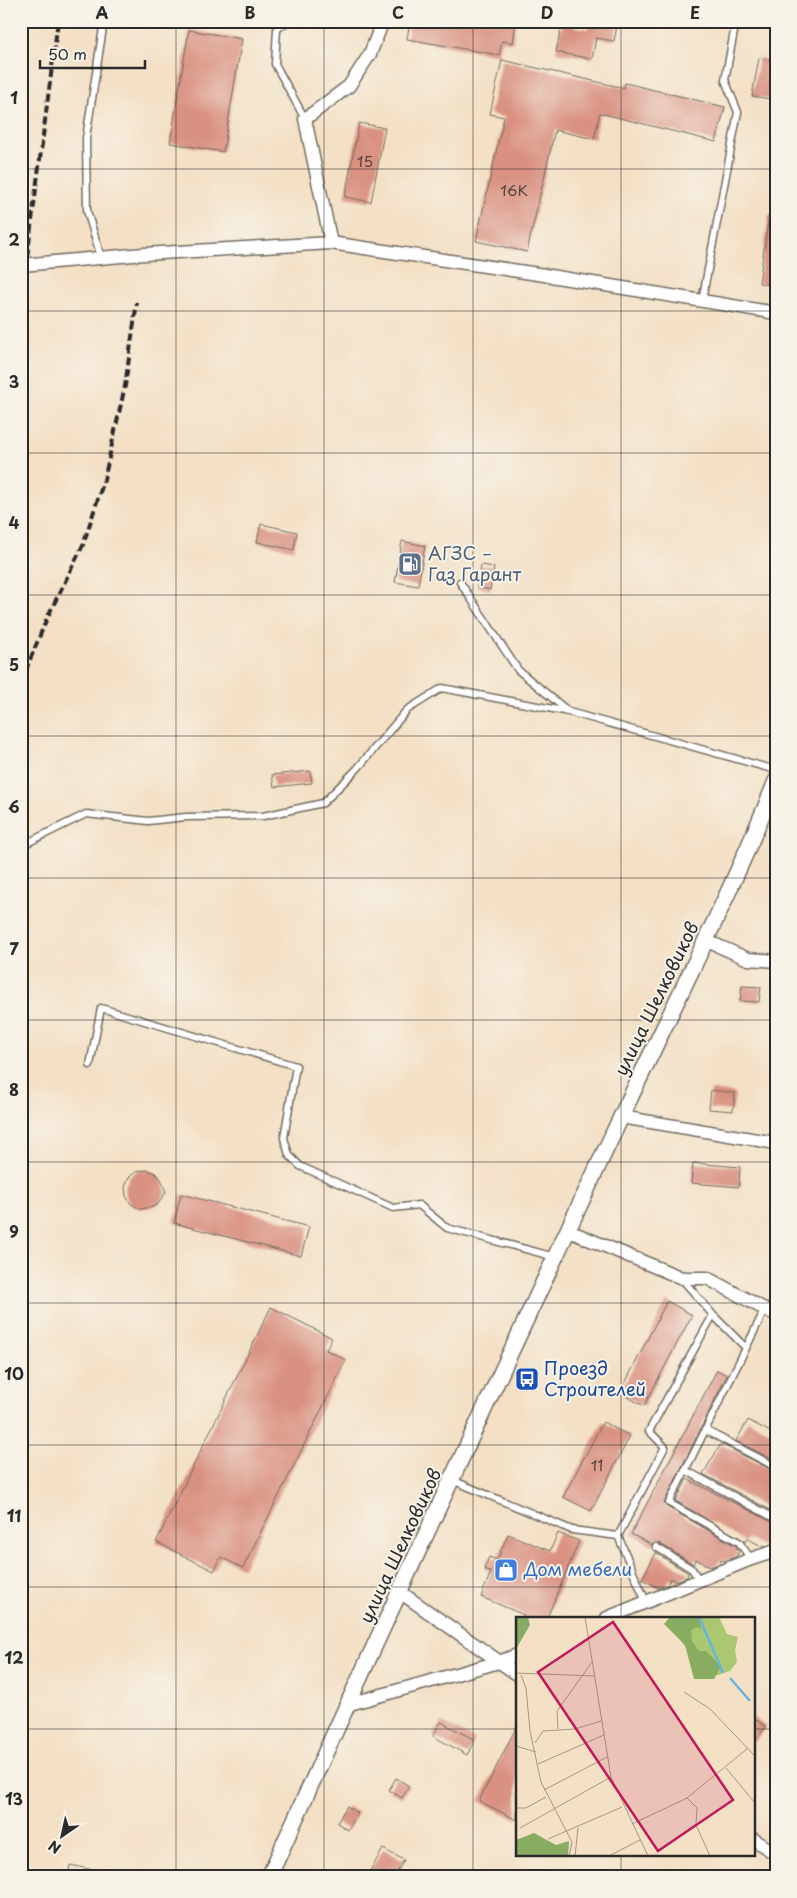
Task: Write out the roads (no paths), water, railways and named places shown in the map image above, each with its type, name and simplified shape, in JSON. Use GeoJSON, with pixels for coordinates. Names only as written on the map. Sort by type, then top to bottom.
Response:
{"type":"FeatureCollection","features":[{"type":"Feature","properties":{"kind":"street"},"geometry":{"type":"LineString","coordinates":[[331,243],[305,119],[349,86],[370,54],[383,21]]}},
{"type":"Feature","properties":{"kind":"street"},"geometry":{"type":"LineString","coordinates":[[21,264],[331,243],[776,313]]}},
{"type":"Feature","properties":{"kind":"street","name":"улица Шелковиков"},"geometry":{"type":"LineString","coordinates":[[269,1877],[346,1705],[569,1232],[621,1117],[707,941],[776,781]]}},
{"type":"Feature","properties":{"kind":"street"},"geometry":{"type":"LineString","coordinates":[[707,941],[748,959],[776,961]]}},
{"type":"Feature","properties":{"kind":"street"},"geometry":{"type":"LineString","coordinates":[[621,1117],[776,1143]]}},
{"type":"Feature","properties":{"kind":"street"},"geometry":{"type":"LineString","coordinates":[[569,1232],[682,1278],[707,1278],[770,1310]]}},
{"type":"Feature","properties":{"kind":"street"},"geometry":{"type":"LineString","coordinates":[[609,1617],[751,1559],[776,1551]]}},
{"type":"Feature","properties":{"kind":"street"},"geometry":{"type":"LineString","coordinates":[[400,1592],[516,1673]]}},
{"type":"Feature","properties":{"kind":"street"},"geometry":{"type":"LineString","coordinates":[[346,1705],[500,1662],[516,1655]]}},
{"type":"Feature","properties":{"kind":"street"},"geometry":{"type":"LineString","coordinates":[[754,1840],[776,1854]]}},
{"type":"Feature","properties":{"kind":"lane"},"geometry":{"type":"LineString","coordinates":[[101,258],[87,211],[86,138],[104,21]]}},
{"type":"Feature","properties":{"kind":"lane"},"geometry":{"type":"LineString","coordinates":[[288,21],[277,29],[276,64],[305,119]]}},
{"type":"Feature","properties":{"kind":"lane"},"geometry":{"type":"LineString","coordinates":[[702,301],[738,112],[725,80],[736,21]]}},
{"type":"Feature","properties":{"kind":"lane"},"geometry":{"type":"LineString","coordinates":[[460,582],[518,670],[569,712]]}},
{"type":"Feature","properties":{"kind":"lane"},"geometry":{"type":"LineString","coordinates":[[21,846],[86,814],[148,821],[186,817],[263,816],[323,803],[357,769],[407,710],[442,688],[569,712],[776,770]]}},
{"type":"Feature","properties":{"kind":"lane"},"geometry":{"type":"LineString","coordinates":[[90,1065],[101,1008],[296,1066],[284,1138],[289,1155],[300,1166],[393,1208],[418,1205],[447,1228],[557,1257]]}},
{"type":"Feature","properties":{"kind":"lane"},"geometry":{"type":"LineString","coordinates":[[682,1278],[712,1315],[746,1348]]}},
{"type":"Feature","properties":{"kind":"lane"},"geometry":{"type":"LineString","coordinates":[[751,1559],[739,1542],[668,1503],[746,1348],[770,1310]]}},
{"type":"Feature","properties":{"kind":"lane"},"geometry":{"type":"LineString","coordinates":[[618,1536],[665,1447],[649,1430],[712,1315]]}},
{"type":"Feature","properties":{"kind":"lane"},"geometry":{"type":"LineString","coordinates":[[705,1430],[776,1467]]}},
{"type":"Feature","properties":{"kind":"lane"},"geometry":{"type":"LineString","coordinates":[[685,1470],[776,1518]]}},
{"type":"Feature","properties":{"kind":"lane"},"geometry":{"type":"LineString","coordinates":[[452,1480],[572,1530],[618,1536]]}},
{"type":"Feature","properties":{"kind":"lane"},"geometry":{"type":"LineString","coordinates":[[618,1536],[646,1602]]}},
{"type":"Feature","properties":{"kind":"lane"},"geometry":{"type":"LineString","coordinates":[[656,1547],[692,1569],[699,1580]]}},
{"type":"Feature","properties":{"kind":"railway"},"geometry":{"type":"LineString","coordinates":[[21,304],[58,21]]}},
{"type":"Feature","properties":{"kind":"railway"},"geometry":{"type":"LineString","coordinates":[[21,682],[47,618],[83,545],[104,480],[125,386],[137,302]]}},
{"type":"Feature","properties":{"kind":"place","name":"АГЗС – Газ Гарант"},"geometry":{"type":"Point","coordinates":[410,564]}},
{"type":"Feature","properties":{"kind":"place","name":"Проезд Строителей"},"geometry":{"type":"Point","coordinates":[527,1379]}},
{"type":"Feature","properties":{"kind":"place","name":"Дом мебели"},"geometry":{"type":"Point","coordinates":[506,1570]}}]}
